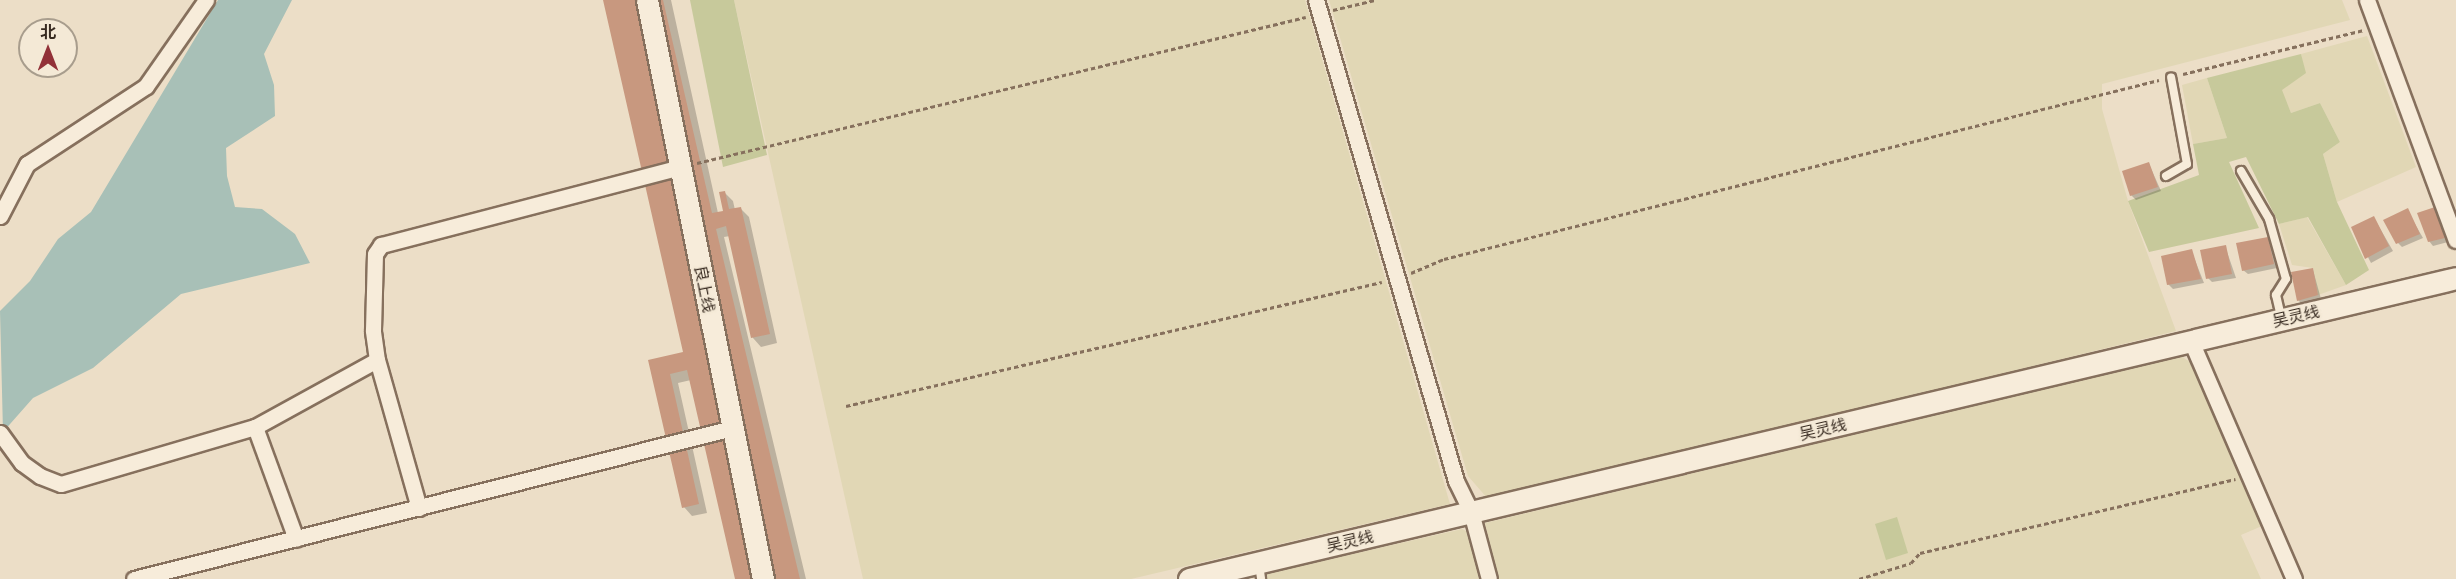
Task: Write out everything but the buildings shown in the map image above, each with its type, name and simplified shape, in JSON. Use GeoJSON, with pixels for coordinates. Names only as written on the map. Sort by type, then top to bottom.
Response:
{"type":"FeatureCollection","features":[{"type":"Feature","properties":{"kind":"street"},"geometry":{"type":"LineString","coordinates":[[0,216],[27,164],[147,86],[206,0]]}},
{"type":"Feature","properties":{"kind":"street","name":"良上线"},"geometry":{"type":"LineString","coordinates":[[646,0],[763,579]]}},
{"type":"Feature","properties":{"kind":"street"},"geometry":{"type":"LineString","coordinates":[[2367,0],[2456,240]]}},
{"type":"Feature","properties":{"kind":"street"},"geometry":{"type":"LineString","coordinates":[[1318,7],[1456,481],[1471,512],[1489,579]]}},
{"type":"Feature","properties":{"kind":"street"},"geometry":{"type":"LineString","coordinates":[[419,508],[377,360],[373,330],[375,254],[381,245],[681,167]]}},
{"type":"Feature","properties":{"kind":"street","name":"吴灵线"},"geometry":{"type":"LineString","coordinates":[[1189,579],[1260,571],[1471,512],[2456,278]]}},
{"type":"Feature","properties":{"kind":"street"},"geometry":{"type":"LineString","coordinates":[[2191,341],[2294,579]]}},
{"type":"Feature","properties":{"kind":"street"},"geometry":{"type":"LineString","coordinates":[[0,433],[22,463],[40,476],[61,484],[255,427],[377,360]]}},
{"type":"Feature","properties":{"kind":"street"},"geometry":{"type":"LineString","coordinates":[[255,427],[296,538]]}},
{"type":"Feature","properties":{"kind":"street"},"geometry":{"type":"LineString","coordinates":[[134,579],[732,428]]}},
{"type":"Feature","properties":{"kind":"lane"},"geometry":{"type":"LineString","coordinates":[[2166,176],[2187,164],[2171,77]]}},
{"type":"Feature","properties":{"kind":"lane"},"geometry":{"type":"LineString","coordinates":[[2241,171],[2269,219],[2286,279],[2276,295],[2281,320]]}},
{"type":"Feature","properties":{"kind":"path"},"geometry":{"type":"LineString","coordinates":[[681,167],[1318,7],[1375,0]]}},
{"type":"Feature","properties":{"kind":"path"},"geometry":{"type":"LineString","coordinates":[[846,406],[1397,279],[1444,259],[2377,27]]}},
{"type":"Feature","properties":{"kind":"path"},"geometry":{"type":"LineString","coordinates":[[1859,579],[1911,563],[1920,553],[2249,476]]}},
{"type":"Feature","properties":{"kind":"shaded area"},"geometry":{"type":"Polygon","coordinates":[[[218,0],[292,0],[264,54],[274,85],[275,116],[226,148],[227,176],[235,207],[262,209],[295,234],[310,263],[181,294],[93,368],[33,398],[3,432],[0,311],[30,281],[58,239],[91,212],[218,0]]]}},
{"type":"Feature","properties":{"kind":"shaded area"},"geometry":{"type":"Polygon","coordinates":[[[734,0],[1305,0],[1450,504],[1131,579],[863,579],[734,0]]]}},
{"type":"Feature","properties":{"kind":"shaded area"},"geometry":{"type":"Polygon","coordinates":[[[1329,0],[2342,0],[2350,20],[2102,84],[2102,109],[2128,201],[2176,331],[1488,499],[1468,476],[1329,0]]]}},
{"type":"Feature","properties":{"kind":"shaded area"},"geometry":{"type":"Polygon","coordinates":[[[2367,36],[2416,167],[2337,202],[2323,154],[2340,142],[2320,103],[2291,113],[2281,90],[2305,73],[2301,54],[2367,36]]]}},
{"type":"Feature","properties":{"kind":"shaded area"},"geometry":{"type":"Polygon","coordinates":[[[2207,78],[2227,138],[2193,144],[2182,85],[2207,78]]]}},
{"type":"Feature","properties":{"kind":"shaded area"},"geometry":{"type":"Polygon","coordinates":[[[2307,217],[2346,285],[2318,295],[2313,268],[2292,265],[2279,224],[2307,217]]]}},
{"type":"Feature","properties":{"kind":"shaded area"},"geometry":{"type":"Polygon","coordinates":[[[2181,356],[2190,362],[2262,526],[2241,535],[2261,579],[1498,579],[1485,523],[2181,356]]]}},
{"type":"Feature","properties":{"kind":"shaded area"},"geometry":{"type":"Polygon","coordinates":[[[1462,529],[1468,532],[1479,579],[1267,579],[1266,574],[1462,529]]]}},
{"type":"Feature","properties":{"kind":"green space"},"geometry":{"type":"Polygon","coordinates":[[[690,0],[734,0],[767,155],[723,167],[690,0]]]}},
{"type":"Feature","properties":{"kind":"green space"},"geometry":{"type":"Polygon","coordinates":[[[2301,54],[2306,73],[2282,90],[2291,113],[2320,103],[2340,142],[2323,154],[2337,202],[2369,270],[2346,285],[2308,217],[2279,224],[2246,157],[2229,162],[2259,228],[2149,252],[2128,201],[2199,175],[2193,144],[2227,138],[2207,78],[2301,54]]]}},
{"type":"Feature","properties":{"kind":"green space"},"geometry":{"type":"Polygon","coordinates":[[[1897,517],[1908,553],[1886,560],[1875,524],[1897,517]]]}}]}
